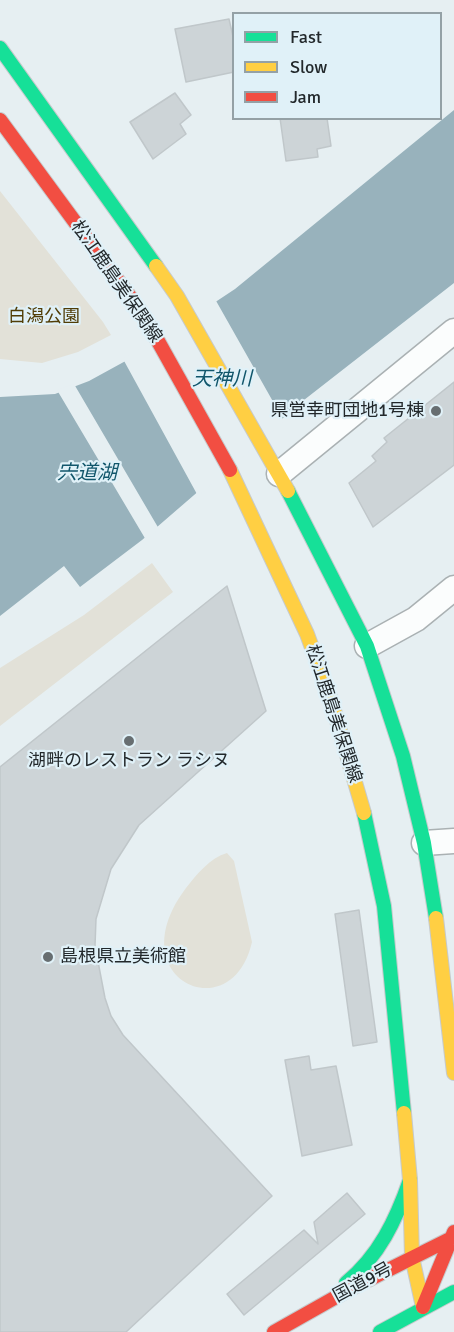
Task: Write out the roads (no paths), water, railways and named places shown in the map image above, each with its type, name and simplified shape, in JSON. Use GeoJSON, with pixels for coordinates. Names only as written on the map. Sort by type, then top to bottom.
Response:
{"type":"FeatureCollection","features":[{"type":"Feature","properties":{"kind":"main road"},"geometry":{"type":"LineString","coordinates":[[0,48],[177,296],[279,474],[367,646],[403,756],[424,843],[443,965],[454,1073]]}},
{"type":"Feature","properties":{"kind":"main road","name":"松江鹿島美保関線"},"geometry":{"type":"LineString","coordinates":[[0,120],[144,316],[239,485],[307,634],[331,700],[361,797],[384,906],[410,1180],[412,1257],[423,1307]]}},
{"type":"Feature","properties":{"kind":"main road"},"geometry":{"type":"LineString","coordinates":[[424,843],[450,921]]}},
{"type":"Feature","properties":{"kind":"main road"},"geometry":{"type":"LineString","coordinates":[[293,1321],[360,1272],[396,1219],[410,1180]]}},
{"type":"Feature","properties":{"kind":"main road"},"geometry":{"type":"LineString","coordinates":[[423,1307],[454,1237],[454,1232]]}},
{"type":"Feature","properties":{"kind":"main road","name":"国道9号"},"geometry":{"type":"LineString","coordinates":[[274,1332],[412,1257],[454,1237]]}},
{"type":"Feature","properties":{"kind":"main road"},"geometry":{"type":"LineString","coordinates":[[380,1332],[454,1292]]}},
{"type":"Feature","properties":{"kind":"street"},"geometry":{"type":"LineString","coordinates":[[279,474],[454,331]]}},
{"type":"Feature","properties":{"kind":"street"},"geometry":{"type":"LineString","coordinates":[[367,646],[416,619],[454,588]]}},
{"type":"Feature","properties":{"kind":"street"},"geometry":{"type":"LineString","coordinates":[[424,843],[454,841]]}},
{"type":"Feature","properties":{"kind":"water","name":"天神川"},"geometry":{"type":"Polygon","coordinates":[[[454,110],[454,283],[304,400],[142,540],[80,587],[64,566],[0,616],[0,397],[55,394],[89,381],[131,358],[235,289],[454,110]]]}},
{"type":"Feature","properties":{"kind":"place","name":"県営幸町団地1号棟"},"geometry":{"type":"Point","coordinates":[436,411]}},
{"type":"Feature","properties":{"kind":"place","name":"湖畔のレストラン ラシヌ"},"geometry":{"type":"Point","coordinates":[129,741]}},
{"type":"Feature","properties":{"kind":"place","name":"島根県立美術館"},"geometry":{"type":"Point","coordinates":[48,957]}},
{"type":"Feature","properties":{"kind":"park label","name":"白潟公園"},"geometry":{"type":"Point","coordinates":[44,317]}},
{"type":"Feature","properties":{"kind":"water label","name":"宍道湖"},"geometry":{"type":"Point","coordinates":[87,474]}}]}
